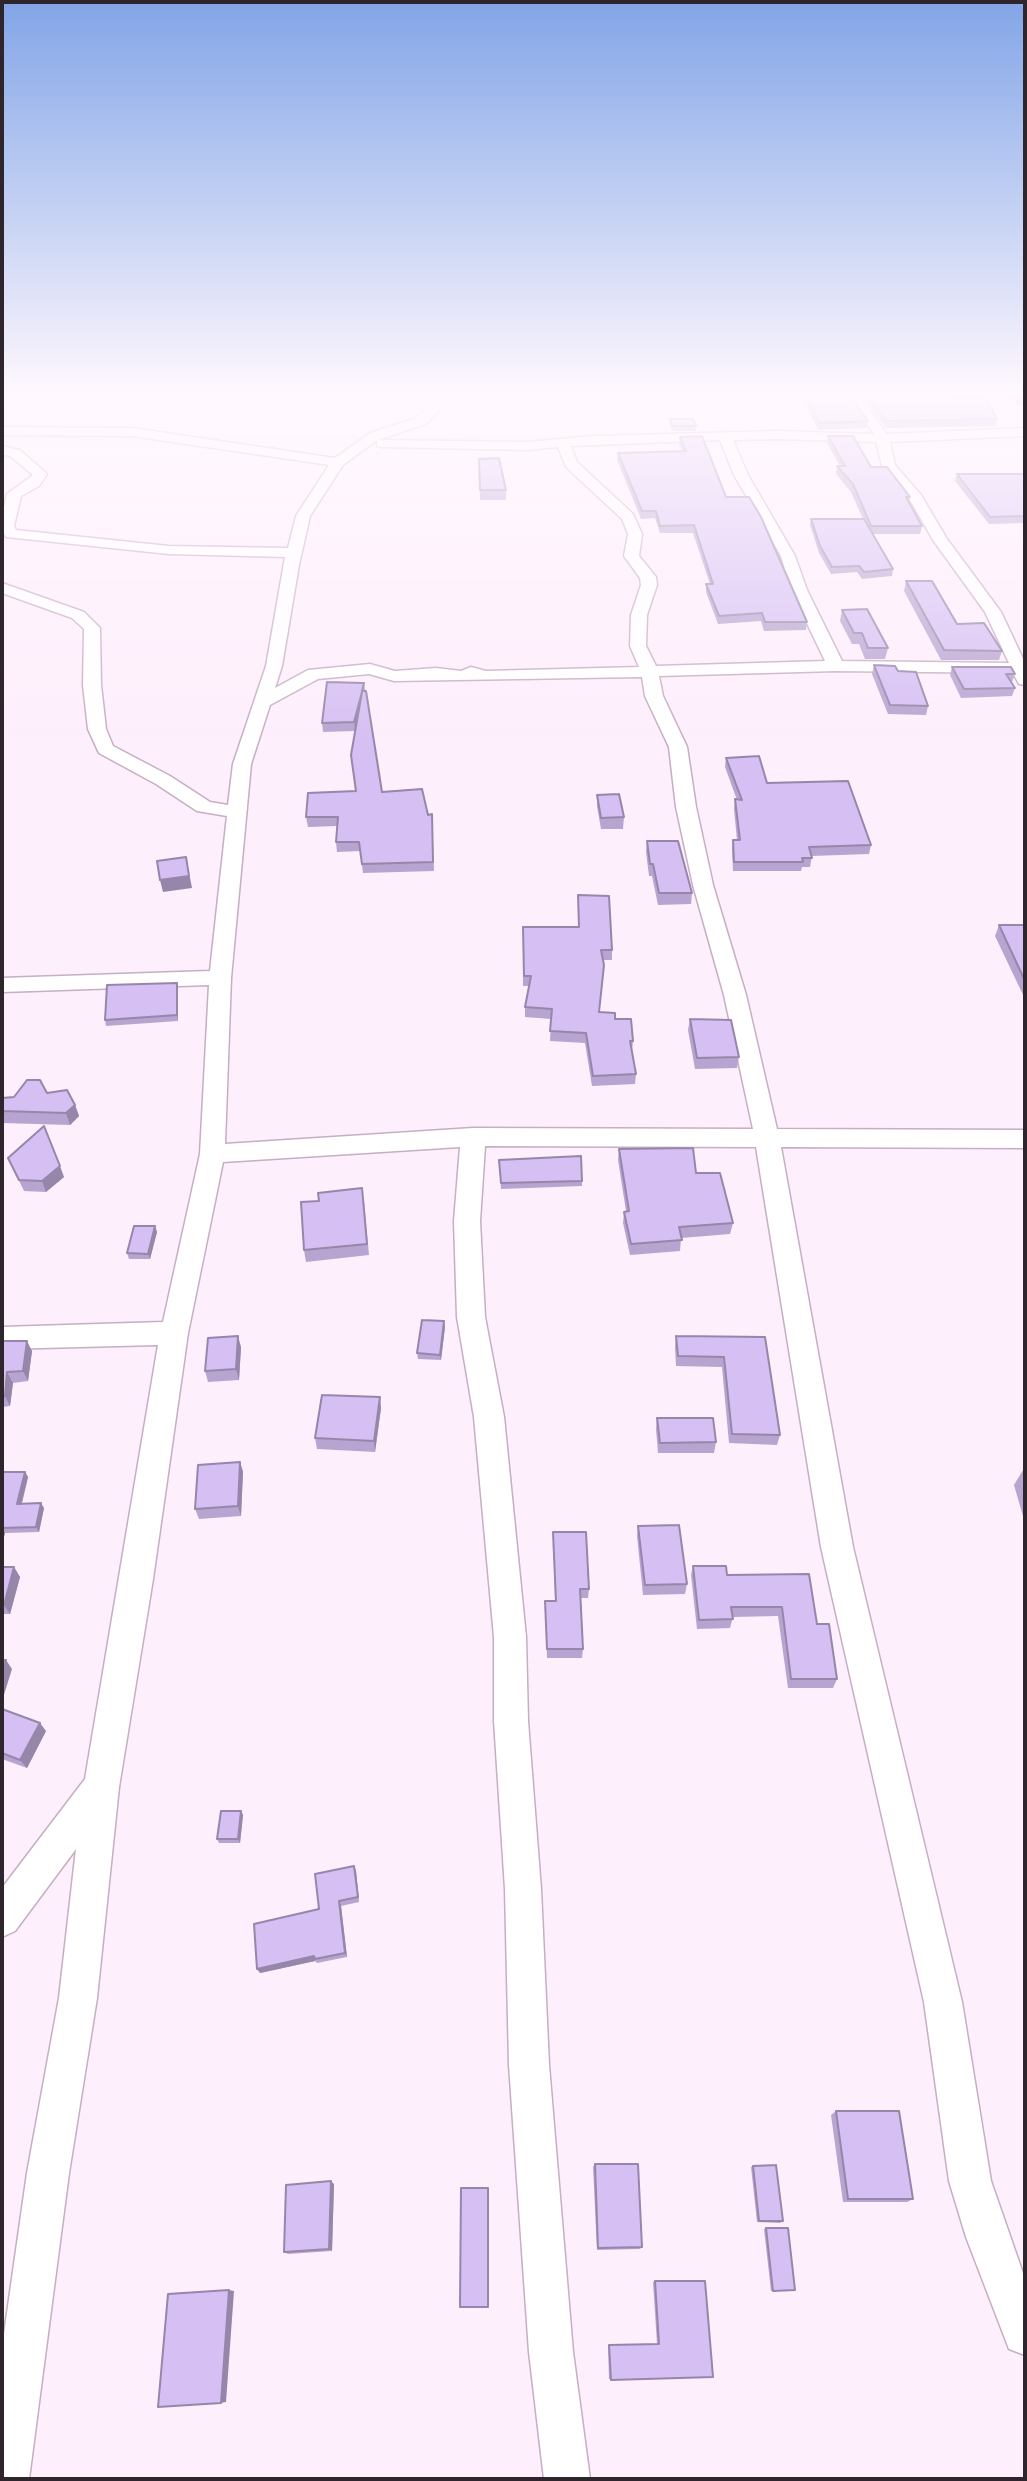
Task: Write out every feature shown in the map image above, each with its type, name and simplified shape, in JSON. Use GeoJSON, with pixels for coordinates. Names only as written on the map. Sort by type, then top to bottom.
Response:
{"type":"FeatureCollection","features":[{"type":"Feature","properties":{"kind":"street"},"geometry":{"type":"LineString","coordinates":[[10,513],[7,526],[11,534],[169,550],[293,553]]}},
{"type":"Feature","properties":{"kind":"street"},"geometry":{"type":"LineString","coordinates":[[6,2479],[48,2173],[78,1998],[101,1787],[137,1579],[174,1332],[212,1154],[220,978],[242,764],[274,666],[293,553],[305,513]]}},
{"type":"Feature","properties":{"kind":"street"},"geometry":{"type":"LineString","coordinates":[[624,513],[633,527],[635,543],[631,556],[646,572],[649,584],[639,615],[638,646],[650,672],[654,696],[678,747],[686,807],[703,885],[735,995],[767,1139],[837,1547],[943,2002],[954,2089],[971,2181],[987,2238],[1025,2333]]}},
{"type":"Feature","properties":{"kind":"street"},"geometry":{"type":"LineString","coordinates":[[763,513],[788,555],[799,590],[836,666]]}},
{"type":"Feature","properties":{"kind":"street"},"geometry":{"type":"LineString","coordinates":[[262,702],[314,674],[370,669],[394,676],[436,673],[463,676],[471,672],[485,676],[836,666],[1024,672],[993,612],[940,540],[924,513]]}},
{"type":"Feature","properties":{"kind":"street"},"geometry":{"type":"LineString","coordinates":[[2,588],[78,615],[92,628],[96,722],[100,741],[105,749],[163,780],[204,807],[235,813]]}},
{"type":"Feature","properties":{"kind":"street"},"geometry":{"type":"LineString","coordinates":[[2,985],[220,978]]}},
{"type":"Feature","properties":{"kind":"street"},"geometry":{"type":"LineString","coordinates":[[473,1138],[467,1221],[471,1317],[489,1417],[510,1637],[511,1720],[523,1889],[529,2065],[551,2352],[567,2479]]}},
{"type":"Feature","properties":{"kind":"street"},"geometry":{"type":"LineString","coordinates":[[212,1154],[473,1138],[1025,1139]]}},
{"type":"Feature","properties":{"kind":"street"},"geometry":{"type":"LineString","coordinates":[[2,1338],[174,1332]]}},
{"type":"Feature","properties":{"kind":"street"},"geometry":{"type":"LineString","coordinates":[[2,1918],[101,1787]]}},
{"type":"Feature","properties":{"kind":"building"},"geometry":{"type":"Polygon","coordinates":[[[656,513],[758,513],[807,622],[765,622],[762,613],[719,616],[706,584],[713,584],[694,525],[660,526],[656,513]]]}},
{"type":"Feature","properties":{"kind":"building"},"geometry":{"type":"Polygon","coordinates":[[[865,513],[915,513],[922,526],[871,526],[865,513]]]}},
{"type":"Feature","properties":{"kind":"building"},"geometry":{"type":"Polygon","coordinates":[[[987,513],[1025,513],[1025,516],[990,517],[987,513]]]}},
{"type":"Feature","properties":{"kind":"building"},"geometry":{"type":"Polygon","coordinates":[[[811,519],[864,519],[893,569],[864,572],[859,566],[832,567],[820,546],[811,519]]]}},
{"type":"Feature","properties":{"kind":"building"},"geometry":{"type":"Polygon","coordinates":[[[906,581],[932,581],[957,624],[984,623],[1002,651],[944,650],[906,581]]]}},
{"type":"Feature","properties":{"kind":"building"},"geometry":{"type":"Polygon","coordinates":[[[867,609],[888,648],[868,648],[862,633],[854,633],[842,610],[867,609]]]}},
{"type":"Feature","properties":{"kind":"building"},"geometry":{"type":"Polygon","coordinates":[[[874,665],[895,666],[898,671],[916,672],[928,706],[890,705],[874,665]]]}},
{"type":"Feature","properties":{"kind":"building"},"geometry":{"type":"Polygon","coordinates":[[[952,667],[1011,667],[1015,674],[1006,674],[1015,688],[964,689],[952,667]]]}},
{"type":"Feature","properties":{"kind":"building"},"geometry":{"type":"Polygon","coordinates":[[[327,682],[364,683],[362,691],[366,691],[382,792],[422,789],[428,815],[432,814],[433,862],[362,864],[359,842],[336,842],[338,817],[306,817],[308,793],[356,791],[351,755],[362,692],[354,722],[322,723],[327,682]]]}},
{"type":"Feature","properties":{"kind":"building"},"geometry":{"type":"Polygon","coordinates":[[[759,756],[767,783],[848,781],[871,845],[809,847],[812,858],[802,858],[803,862],[734,862],[733,840],[740,840],[735,799],[742,800],[726,758],[759,756]]]}},
{"type":"Feature","properties":{"kind":"building"},"geometry":{"type":"Polygon","coordinates":[[[619,794],[624,817],[601,818],[597,795],[619,794]]]}},
{"type":"Feature","properties":{"kind":"building"},"geometry":{"type":"Polygon","coordinates":[[[647,841],[678,841],[692,893],[659,893],[653,864],[650,864],[647,841]]]}},
{"type":"Feature","properties":{"kind":"building"},"geometry":{"type":"Polygon","coordinates":[[[186,857],[189,876],[160,880],[157,861],[186,857]]]}},
{"type":"Feature","properties":{"kind":"building"},"geometry":{"type":"Polygon","coordinates":[[[578,895],[609,896],[612,950],[601,950],[604,965],[599,1012],[615,1013],[615,1019],[631,1019],[633,1041],[630,1041],[636,1074],[593,1076],[586,1033],[550,1031],[552,1009],[525,1007],[531,976],[524,976],[523,927],[579,927],[578,895]]]}},
{"type":"Feature","properties":{"kind":"building"},"geometry":{"type":"Polygon","coordinates":[[[999,925],[1025,925],[1025,981],[999,925]]]}},
{"type":"Feature","properties":{"kind":"building"},"geometry":{"type":"Polygon","coordinates":[[[177,983],[177,1015],[105,1020],[107,985],[177,983]]]}},
{"type":"Feature","properties":{"kind":"building"},"geometry":{"type":"Polygon","coordinates":[[[690,1019],[731,1020],[739,1057],[697,1058],[690,1019]]]}},
{"type":"Feature","properties":{"kind":"building"},"geometry":{"type":"Polygon","coordinates":[[[27,1080],[40,1080],[47,1093],[67,1090],[75,1105],[66,1113],[2,1111],[2,1098],[14,1097],[27,1080]]]}},
{"type":"Feature","properties":{"kind":"building"},"geometry":{"type":"Polygon","coordinates":[[[44,1126],[60,1166],[42,1181],[19,1180],[8,1158],[44,1126]]]}},
{"type":"Feature","properties":{"kind":"building"},"geometry":{"type":"Polygon","coordinates":[[[693,1148],[696,1173],[720,1173],[733,1223],[679,1227],[682,1240],[631,1244],[624,1212],[629,1211],[619,1149],[693,1148]]]}},
{"type":"Feature","properties":{"kind":"building"},"geometry":{"type":"Polygon","coordinates":[[[581,1156],[582,1181],[501,1183],[499,1160],[581,1156]]]}},
{"type":"Feature","properties":{"kind":"building"},"geometry":{"type":"Polygon","coordinates":[[[362,1188],[367,1244],[304,1250],[301,1202],[319,1201],[318,1193],[362,1188]]]}},
{"type":"Feature","properties":{"kind":"building"},"geometry":{"type":"Polygon","coordinates":[[[134,1226],[155,1226],[148,1254],[127,1253],[134,1226]]]}},
{"type":"Feature","properties":{"kind":"building"},"geometry":{"type":"Polygon","coordinates":[[[422,1320],[444,1321],[440,1355],[417,1353],[422,1320]]]}},
{"type":"Feature","properties":{"kind":"building"},"geometry":{"type":"Polygon","coordinates":[[[238,1336],[236,1369],[205,1371],[208,1338],[238,1336]]]}},
{"type":"Feature","properties":{"kind":"building"},"geometry":{"type":"Polygon","coordinates":[[[676,1336],[765,1337],[780,1435],[732,1434],[724,1357],[678,1356],[676,1336]]]}},
{"type":"Feature","properties":{"kind":"building"},"geometry":{"type":"Polygon","coordinates":[[[2,1341],[27,1341],[23,1371],[7,1372],[5,1396],[2,1397],[2,1341]]]}},
{"type":"Feature","properties":{"kind":"building"},"geometry":{"type":"Polygon","coordinates":[[[322,1395],[380,1397],[374,1441],[315,1438],[322,1395]]]}},
{"type":"Feature","properties":{"kind":"building"},"geometry":{"type":"Polygon","coordinates":[[[657,1418],[713,1418],[716,1442],[660,1443],[657,1418]]]}},
{"type":"Feature","properties":{"kind":"building"},"geometry":{"type":"Polygon","coordinates":[[[240,1462],[238,1506],[195,1509],[198,1465],[240,1462]]]}},
{"type":"Feature","properties":{"kind":"building"},"geometry":{"type":"Polygon","coordinates":[[[2,1472],[25,1472],[17,1504],[41,1503],[36,1527],[2,1528],[2,1472]]]}},
{"type":"Feature","properties":{"kind":"building"},"geometry":{"type":"Polygon","coordinates":[[[679,1525],[687,1584],[645,1585],[638,1526],[679,1525]]]}},
{"type":"Feature","properties":{"kind":"building"},"geometry":{"type":"Polygon","coordinates":[[[553,1532],[586,1532],[589,1589],[580,1589],[583,1649],[547,1649],[545,1601],[556,1601],[553,1532]]]}},
{"type":"Feature","properties":{"kind":"building"},"geometry":{"type":"Polygon","coordinates":[[[693,1566],[726,1566],[727,1575],[809,1574],[817,1624],[829,1624],[837,1679],[791,1679],[782,1607],[731,1607],[733,1619],[699,1620],[693,1566]]]}},
{"type":"Feature","properties":{"kind":"building"},"geometry":{"type":"Polygon","coordinates":[[[2,1567],[14,1567],[4,1605],[2,1605],[2,1567]]]}},
{"type":"Feature","properties":{"kind":"building"},"geometry":{"type":"Polygon","coordinates":[[[2,1709],[40,1723],[20,1760],[2,1753],[2,1709]]]}},
{"type":"Feature","properties":{"kind":"building"},"geometry":{"type":"Polygon","coordinates":[[[221,1811],[241,1811],[238,1839],[217,1839],[221,1811]]]}},
{"type":"Feature","properties":{"kind":"building"},"geometry":{"type":"Polygon","coordinates":[[[354,1866],[358,1897],[339,1901],[345,1953],[315,1959],[314,1956],[257,1969],[254,1924],[319,1909],[315,1874],[354,1866]]]}},
{"type":"Feature","properties":{"kind":"building"},"geometry":{"type":"Polygon","coordinates":[[[836,2111],[899,2111],[913,2199],[848,2199],[836,2111]]]}},
{"type":"Feature","properties":{"kind":"building"},"geometry":{"type":"Polygon","coordinates":[[[595,2164],[638,2164],[642,2247],[598,2248],[595,2164]]]}},
{"type":"Feature","properties":{"kind":"building"},"geometry":{"type":"Polygon","coordinates":[[[776,2165],[783,2221],[759,2221],[753,2166],[776,2165]]]}},
{"type":"Feature","properties":{"kind":"building"},"geometry":{"type":"Polygon","coordinates":[[[331,2181],[329,2249],[284,2252],[286,2185],[331,2181]]]}},
{"type":"Feature","properties":{"kind":"building"},"geometry":{"type":"Polygon","coordinates":[[[461,2188],[488,2188],[488,2307],[460,2307],[461,2188]]]}},
{"type":"Feature","properties":{"kind":"building"},"geometry":{"type":"Polygon","coordinates":[[[766,2228],[788,2228],[795,2290],[773,2291],[766,2228]]]}},
{"type":"Feature","properties":{"kind":"building"},"geometry":{"type":"Polygon","coordinates":[[[655,2281],[705,2281],[713,2377],[611,2380],[609,2345],[659,2344],[655,2281]]]}},
{"type":"Feature","properties":{"kind":"building"},"geometry":{"type":"Polygon","coordinates":[[[229,2290],[221,2403],[158,2407],[168,2294],[229,2290]]]}}]}
